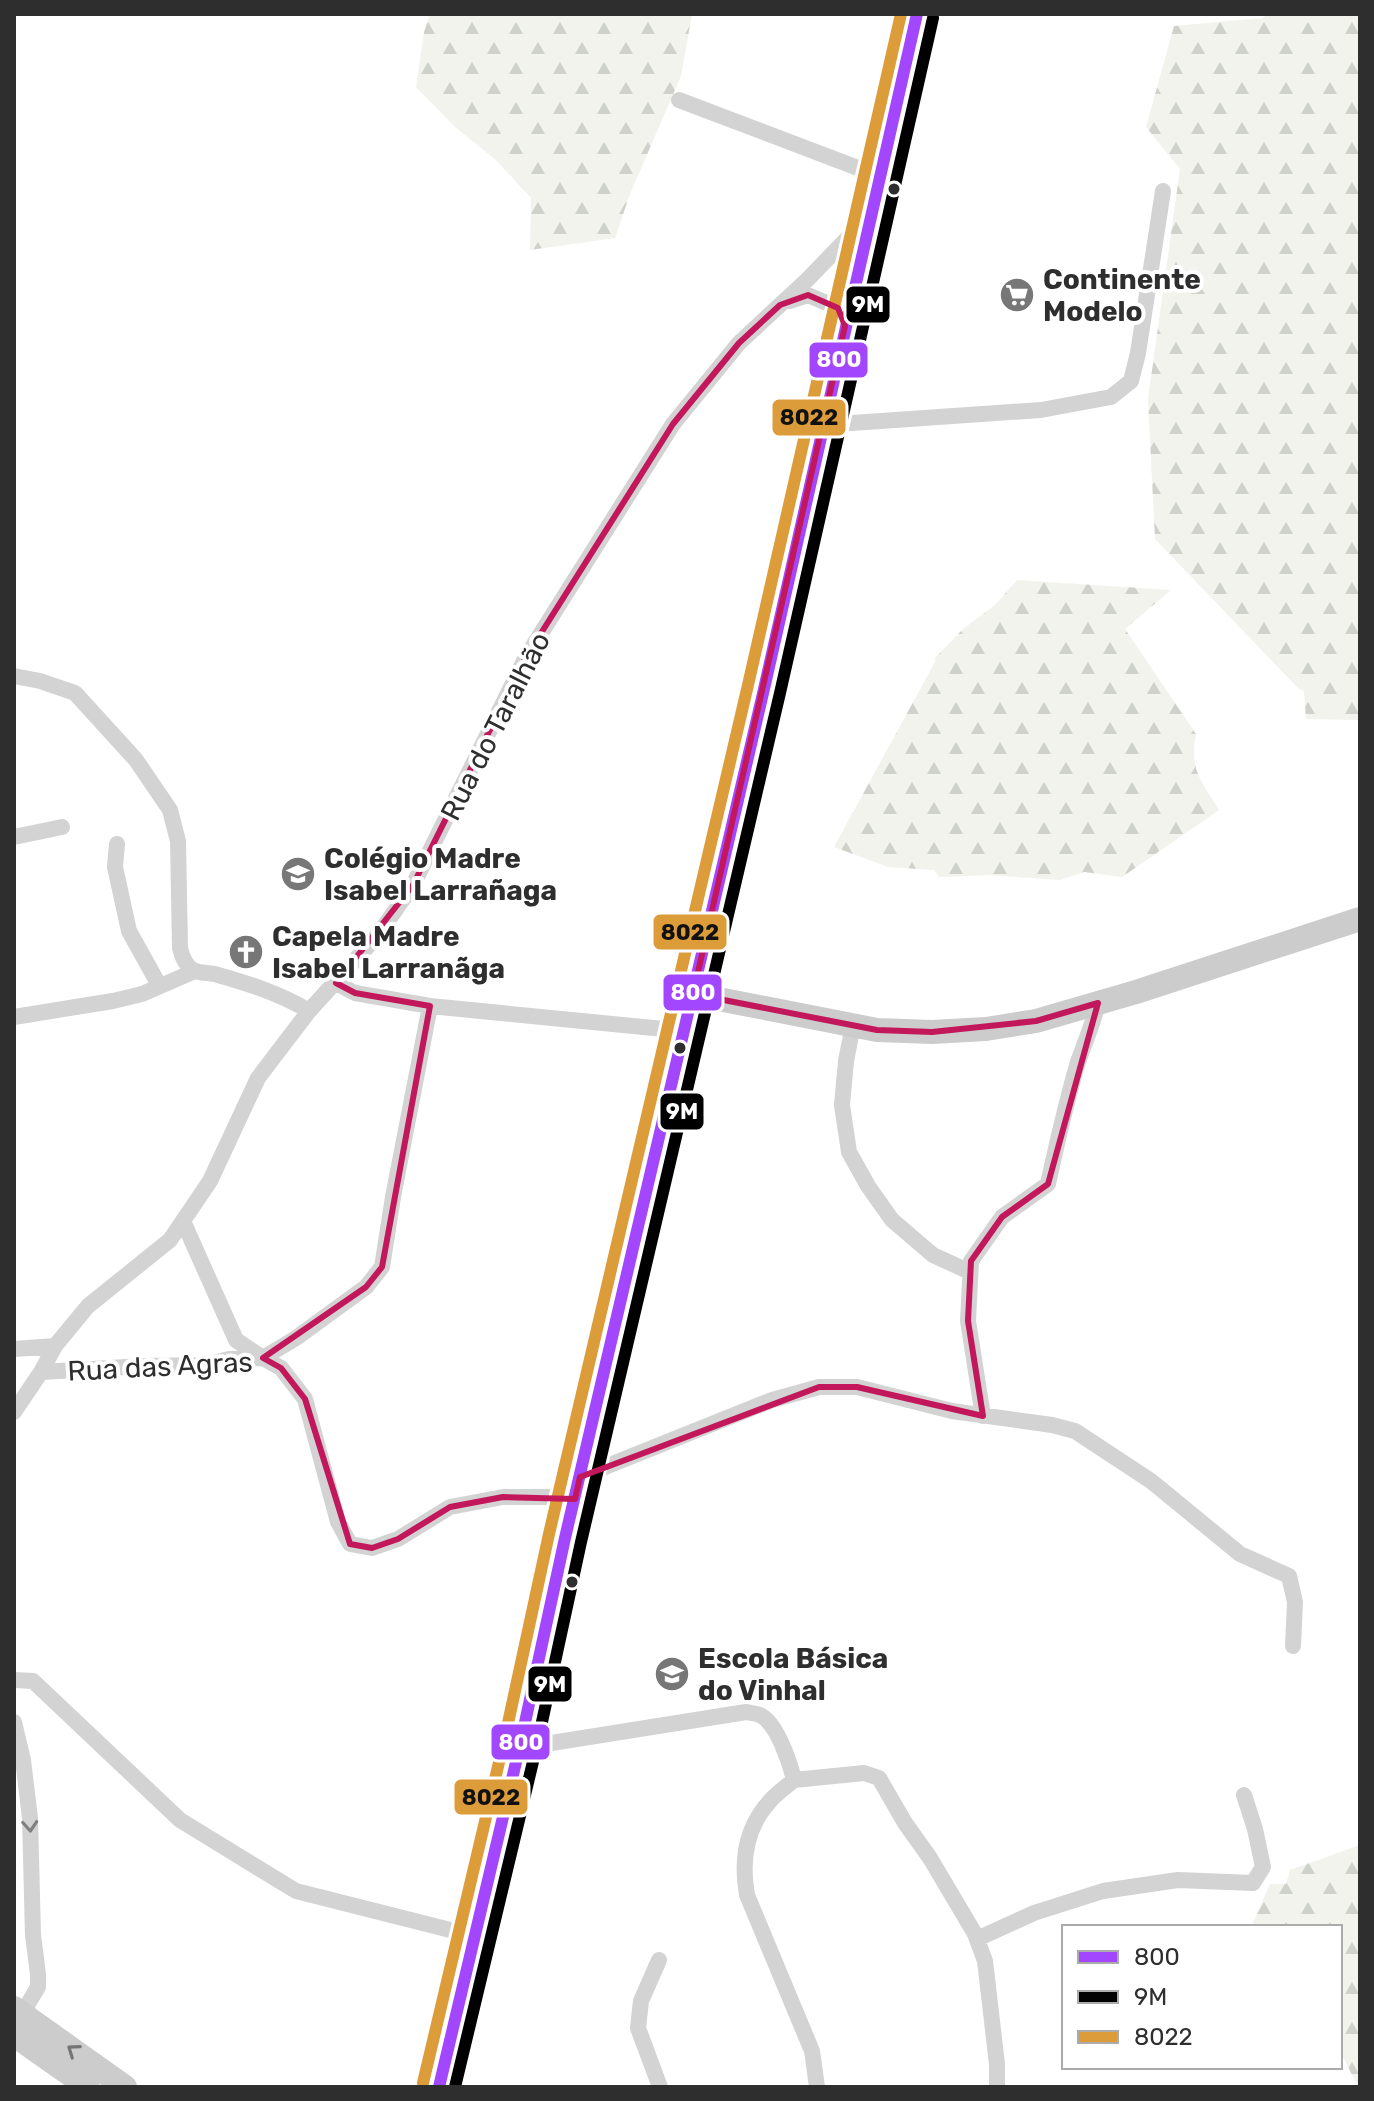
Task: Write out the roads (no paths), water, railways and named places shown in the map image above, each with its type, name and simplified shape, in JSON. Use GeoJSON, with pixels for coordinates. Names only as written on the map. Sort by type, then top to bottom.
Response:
{"type":"FeatureCollection","features":[{"type":"Feature","properties":{"kind":"street"},"geometry":{"type":"LineString","coordinates":[[439,2087],[917,14]]}},
{"type":"Feature","properties":{"kind":"street"},"geometry":{"type":"LineString","coordinates":[[679,100],[879,176]]}},
{"type":"Feature","properties":{"kind":"street"},"geometry":{"type":"LineString","coordinates":[[823,425],[1041,410],[1111,397],[1131,381],[1163,191]]}},
{"type":"Feature","properties":{"kind":"street","name":"Rua do Taralhão"},"geometry":{"type":"LineString","coordinates":[[14,1412],[55,1346],[88,1306],[170,1240],[210,1181],[258,1078],[309,1011],[378,935],[413,885],[526,657],[673,424],[739,343],[870,215]]}},
{"type":"Feature","properties":{"kind":"street"},"geometry":{"type":"LineString","coordinates":[[780,305],[808,295],[838,308],[845,326]]}},
{"type":"Feature","properties":{"kind":"street"},"geometry":{"type":"LineString","coordinates":[[14,676],[75,693],[136,760],[170,810],[178,841],[180,948],[183,959],[195,971]]}},
{"type":"Feature","properties":{"kind":"street"},"geometry":{"type":"LineString","coordinates":[[14,837],[62,827]]}},
{"type":"Feature","properties":{"kind":"street"},"geometry":{"type":"LineString","coordinates":[[117,844],[115,867],[129,931],[159,985]]}},
{"type":"Feature","properties":{"kind":"street"},"geometry":{"type":"LineString","coordinates":[[693,994],[877,1030],[932,1032],[986,1029],[1036,1021],[1098,1003],[1360,919]]}},
{"type":"Feature","properties":{"kind":"street"},"geometry":{"type":"LineString","coordinates":[[14,1017],[142,994],[195,971],[214,973],[287,998],[309,1011]]}},
{"type":"Feature","properties":{"kind":"street"},"geometry":{"type":"LineString","coordinates":[[336,983],[355,993],[430,1006],[684,1031]]}},
{"type":"Feature","properties":{"kind":"street"},"geometry":{"type":"LineString","coordinates":[[983,1416],[968,1321],[971,1261],[1002,1217],[1048,1184],[1057,1141],[1098,1003]]}},
{"type":"Feature","properties":{"kind":"street"},"geometry":{"type":"LineString","coordinates":[[183,1221],[236,1340],[263,1358],[366,1287],[382,1267],[430,1006]]}},
{"type":"Feature","properties":{"kind":"street"},"geometry":{"type":"LineString","coordinates":[[853,1025],[842,1105],[849,1152],[892,1220],[933,1255],[970,1272]]}},
{"type":"Feature","properties":{"kind":"street"},"geometry":{"type":"LineString","coordinates":[[14,1349],[55,1346]]}},
{"type":"Feature","properties":{"kind":"street","name":"Rua das Agras"},"geometry":{"type":"LineString","coordinates":[[41,1372],[206,1365],[229,1359],[263,1358],[281,1368],[305,1399],[338,1522],[350,1544],[372,1548],[398,1539],[450,1507],[503,1497],[555,1497],[577,1488]]}},
{"type":"Feature","properties":{"kind":"street"},"geometry":{"type":"LineString","coordinates":[[577,1488],[772,1400],[819,1387],[857,1387],[983,1416],[1052,1425],[1075,1431],[1151,1481],[1240,1554],[1289,1576],[1295,1602],[1293,1646]]}},
{"type":"Feature","properties":{"kind":"street"},"geometry":{"type":"LineString","coordinates":[[14,1680],[33,1681],[180,1820],[296,1891],[474,1936]]}},
{"type":"Feature","properties":{"kind":"street"},"geometry":{"type":"LineString","coordinates":[[521,1741],[539,1745],[746,1712],[760,1715],[770,1723],[788,1757],[794,1780]]}},
{"type":"Feature","properties":{"kind":"street"},"geometry":{"type":"LineString","coordinates":[[14,1722],[23,1760],[30,1818],[33,1935],[38,1974],[38,1987],[17,2019]]}},
{"type":"Feature","properties":{"kind":"street"},"geometry":{"type":"LineString","coordinates":[[817,2087],[812,2051],[747,1895],[744,1857],[752,1829],[770,1802],[794,1780],[864,1773],[879,1778],[977,1939],[985,1961],[997,2087]]}},
{"type":"Feature","properties":{"kind":"street"},"geometry":{"type":"LineString","coordinates":[[977,1939],[1034,1913],[1103,1891],[1178,1880],[1253,1883],[1263,1867],[1244,1795]]}},
{"type":"Feature","properties":{"kind":"street"},"geometry":{"type":"LineString","coordinates":[[659,1960],[641,2001],[638,2028],[660,2087]]}},
{"type":"Feature","properties":{"kind":"street"},"geometry":{"type":"LineString","coordinates":[[17,2019],[87,2087]]}},
{"type":"Feature","properties":{"kind":"street"},"geometry":{"type":"LineString","coordinates":[[17,2019],[125,2087]]}},
{"type":"Feature","properties":{"kind":"place","name":"Continente Modelo"},"geometry":{"type":"Point","coordinates":[1017,295]}},
{"type":"Feature","properties":{"kind":"place","name":"Colégio Madre Isabel Larrañaga"},"geometry":{"type":"Point","coordinates":[298,874]}},
{"type":"Feature","properties":{"kind":"place","name":"Capela Madre Isabel Larranãga"},"geometry":{"type":"Point","coordinates":[246,952]}},
{"type":"Feature","properties":{"kind":"place","name":"Escola Básica do Vinhal"},"geometry":{"type":"Point","coordinates":[672,1674]}}]}
